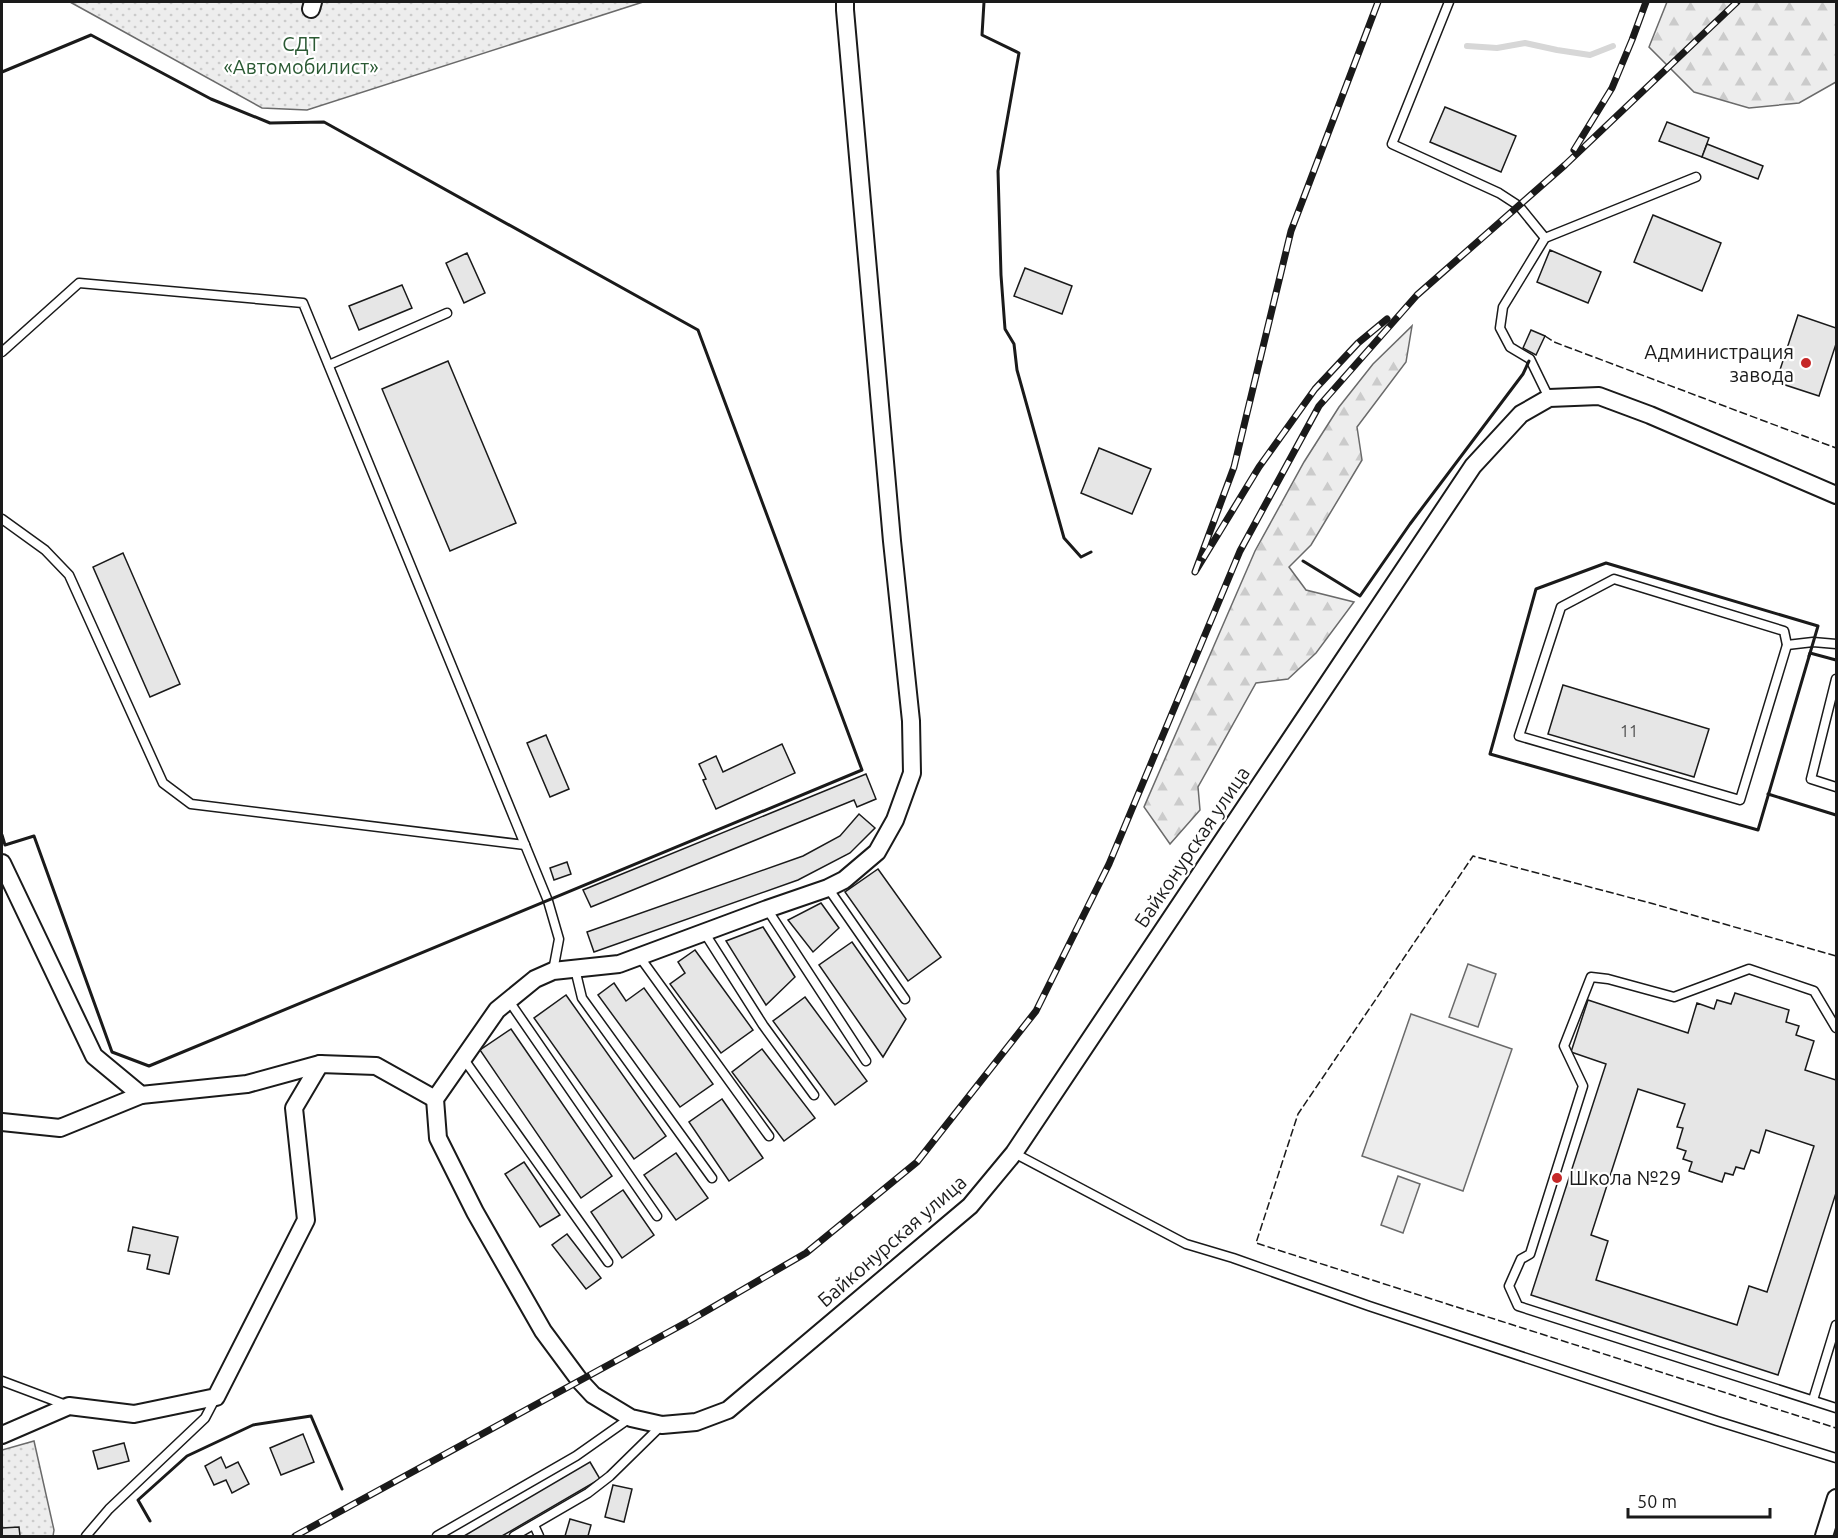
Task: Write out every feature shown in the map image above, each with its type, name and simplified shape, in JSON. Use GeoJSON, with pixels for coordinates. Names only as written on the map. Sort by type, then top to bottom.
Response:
{"type":"FeatureCollection","features":[{"type":"Feature","properties":{"kind":"street"},"geometry":{"type":"LineString","coordinates":[[2,1122],[60,1128],[141,1095],[247,1084],[320,1064],[376,1066],[435,1098],[497,1010],[535,979],[553,971],[619,964],[828,888],[844,880],[877,852],[895,820],[912,773],[911,721],[892,541],[845,2]]}},
{"type":"Feature","properties":{"kind":"street","name":"Байконурская улица"},"geometry":{"type":"LineString","coordinates":[[435,1098],[438,1138],[475,1212],[543,1331],[580,1381],[594,1395],[631,1418],[662,1425],[696,1422],[728,1410],[970,1206],[1014,1153],[1473,466],[1521,414],[1549,398],[1599,396],[1650,415],[1836,495]]}},
{"type":"Feature","properties":{"kind":"street"},"geometry":{"type":"LineString","coordinates":[[2,863],[94,1056],[141,1095]]}},
{"type":"Feature","properties":{"kind":"street"},"geometry":{"type":"LineString","coordinates":[[2,1435],[69,1406],[134,1414],[216,1396],[306,1220],[294,1108],[320,1064]]}},
{"type":"Feature","properties":{"kind":"street"},"geometry":{"type":"LineString","coordinates":[[1824,1536],[1836,1498]]}},
{"type":"Feature","properties":{"kind":"lane"},"geometry":{"type":"LineString","coordinates":[[1449,2],[1392,144],[1499,193],[1518,206],[1545,238]]}},
{"type":"Feature","properties":{"kind":"lane"},"geometry":{"type":"LineString","coordinates":[[1549,398],[1530,359],[1510,347],[1500,328],[1503,307],[1545,238],[1696,177]]}},
{"type":"Feature","properties":{"kind":"lane"},"geometry":{"type":"LineString","coordinates":[[2,352],[79,283],[303,303],[548,901],[559,939],[553,971]]}},
{"type":"Feature","properties":{"kind":"lane"},"geometry":{"type":"LineString","coordinates":[[329,365],[447,314]]}},
{"type":"Feature","properties":{"kind":"lane"},"geometry":{"type":"LineString","coordinates":[[2,519],[45,550],[69,575],[164,783],[191,804],[525,845]]}},
{"type":"Feature","properties":{"kind":"lane"},"geometry":{"type":"LineString","coordinates":[[1614,579],[1784,631],[1786,645],[1740,800],[1519,736],[1561,607],[1614,579]]}},
{"type":"Feature","properties":{"kind":"lane"},"geometry":{"type":"LineString","coordinates":[[1786,645],[1813,642],[1836,644]]}},
{"type":"Feature","properties":{"kind":"lane"},"geometry":{"type":"LineString","coordinates":[[1836,679],[1810,778],[1836,787]]}},
{"type":"Feature","properties":{"kind":"lane"},"geometry":{"type":"LineString","coordinates":[[828,888],[904,999]]}},
{"type":"Feature","properties":{"kind":"lane"},"geometry":{"type":"LineString","coordinates":[[767,909],[866,1061]]}},
{"type":"Feature","properties":{"kind":"lane"},"geometry":{"type":"LineString","coordinates":[[704,932],[763,1025],[814,1095]]}},
{"type":"Feature","properties":{"kind":"lane"},"geometry":{"type":"LineString","coordinates":[[639,956],[769,1136]]}},
{"type":"Feature","properties":{"kind":"lane"},"geometry":{"type":"LineString","coordinates":[[575,969],[582,998],[712,1178]]}},
{"type":"Feature","properties":{"kind":"lane"},"geometry":{"type":"LineString","coordinates":[[1836,1028],[1814,991],[1749,969],[1674,997],[1608,979],[1591,977],[1564,1046],[1583,1086],[1530,1254],[1521,1259],[1509,1286],[1518,1306],[1836,1408]]}},
{"type":"Feature","properties":{"kind":"lane"},"geometry":{"type":"LineString","coordinates":[[508,1001],[657,1216]]}},
{"type":"Feature","properties":{"kind":"lane"},"geometry":{"type":"LineString","coordinates":[[463,1058],[608,1262]]}},
{"type":"Feature","properties":{"kind":"lane"},"geometry":{"type":"LineString","coordinates":[[1014,1153],[1186,1244],[1683,1410],[1836,1458]]}},
{"type":"Feature","properties":{"kind":"lane"},"geometry":{"type":"LineString","coordinates":[[1813,1400],[1836,1325]]}},
{"type":"Feature","properties":{"kind":"lane"},"geometry":{"type":"LineString","coordinates":[[2,1381],[69,1406]]}},
{"type":"Feature","properties":{"kind":"lane"},"geometry":{"type":"LineString","coordinates":[[86,1536],[109,1509],[205,1418],[216,1396]]}},
{"type":"Feature","properties":{"kind":"lane"},"geometry":{"type":"LineString","coordinates":[[437,1536],[576,1456],[631,1418]]}},
{"type":"Feature","properties":{"kind":"lane"},"geometry":{"type":"LineString","coordinates":[[514,1536],[588,1493],[610,1476],[662,1425]]}},
{"type":"Feature","properties":{"kind":"lane"},"geometry":{"type":"LineString","coordinates":[[534,1525],[539,1536]]}},
{"type":"Feature","properties":{"kind":"green space","name":"СДТ «Автомобилист»"},"geometry":{"type":"Polygon","coordinates":[[[70,2],[643,2],[307,110],[262,108],[70,2]]]}},
{"type":"Feature","properties":{"kind":"green space"},"geometry":{"type":"Polygon","coordinates":[[[1667,2],[1836,2],[1836,82],[1799,103],[1749,108],[1694,92],[1649,47],[1667,2]]]}},
{"type":"Feature","properties":{"kind":"green space"},"geometry":{"type":"Polygon","coordinates":[[[1412,326],[1406,362],[1357,427],[1362,460],[1311,545],[1289,567],[1306,590],[1354,602],[1316,653],[1288,679],[1256,683],[1198,787],[1200,810],[1170,844],[1144,807],[1255,551],[1304,462],[1339,407],[1373,364],[1412,326]]]}},
{"type":"Feature","properties":{"kind":"green space"},"geometry":{"type":"Polygon","coordinates":[[[1468,964],[1496,974],[1478,1027],[1449,1017],[1468,964]]]}},
{"type":"Feature","properties":{"kind":"green space"},"geometry":{"type":"Polygon","coordinates":[[[1411,1014],[1512,1049],[1463,1191],[1362,1156],[1411,1014]]]}},
{"type":"Feature","properties":{"kind":"green space"},"geometry":{"type":"Polygon","coordinates":[[[1398,1176],[1420,1184],[1403,1233],[1381,1225],[1398,1176]]]}},
{"type":"Feature","properties":{"kind":"green space"},"geometry":{"type":"Polygon","coordinates":[[[34,1441],[54,1530],[53,1536],[2,1536],[2,1450],[34,1441]]]}},
{"type":"Feature","properties":{"kind":"building"},"geometry":{"type":"Polygon","coordinates":[[[1445,107],[1516,136],[1501,172],[1430,142],[1445,107]]]}},
{"type":"Feature","properties":{"kind":"building"},"geometry":{"type":"Polygon","coordinates":[[[1667,122],[1709,138],[1702,157],[1659,141],[1667,122]]]}},
{"type":"Feature","properties":{"kind":"building"},"geometry":{"type":"Polygon","coordinates":[[[1707,144],[1763,166],[1758,179],[1702,157],[1707,144]]]}},
{"type":"Feature","properties":{"kind":"building"},"geometry":{"type":"Polygon","coordinates":[[[1653,215],[1721,243],[1702,291],[1634,262],[1653,215]]]}},
{"type":"Feature","properties":{"kind":"building"},"geometry":{"type":"Polygon","coordinates":[[[1550,250],[1601,272],[1588,303],[1537,282],[1550,250]]]}},
{"type":"Feature","properties":{"kind":"building"},"geometry":{"type":"Polygon","coordinates":[[[467,253],[485,293],[464,303],[446,263],[467,253]]]}},
{"type":"Feature","properties":{"kind":"building"},"geometry":{"type":"Polygon","coordinates":[[[1025,268],[1072,286],[1062,314],[1014,296],[1025,268]]]}},
{"type":"Feature","properties":{"kind":"building"},"geometry":{"type":"Polygon","coordinates":[[[402,285],[412,308],[359,330],[349,306],[402,285]]]}},
{"type":"Feature","properties":{"kind":"building","name":"Администрация завода"},"geometry":{"type":"Polygon","coordinates":[[[1798,315],[1836,328],[1836,344],[1819,396],[1776,382],[1798,315]]]}},
{"type":"Feature","properties":{"kind":"building"},"geometry":{"type":"Polygon","coordinates":[[[1531,330],[1545,336],[1536,355],[1523,348],[1531,330]]]}},
{"type":"Feature","properties":{"kind":"building"},"geometry":{"type":"Polygon","coordinates":[[[448,361],[516,523],[450,551],[382,389],[448,361]]]}},
{"type":"Feature","properties":{"kind":"building"},"geometry":{"type":"Polygon","coordinates":[[[1099,448],[1151,469],[1132,514],[1081,493],[1099,448]]]}},
{"type":"Feature","properties":{"kind":"building"},"geometry":{"type":"Polygon","coordinates":[[[123,553],[180,684],[150,697],[93,567],[123,553]]]}},
{"type":"Feature","properties":{"kind":"building"},"geometry":{"type":"Polygon","coordinates":[[[1563,685],[1709,729],[1694,777],[1548,734],[1563,685]]]}},
{"type":"Feature","properties":{"kind":"building"},"geometry":{"type":"Polygon","coordinates":[[[546,735],[569,789],[550,797],[527,743],[546,735]]]}},
{"type":"Feature","properties":{"kind":"building"},"geometry":{"type":"Polygon","coordinates":[[[782,744],[795,773],[716,809],[703,780],[706,779],[699,764],[716,756],[723,772],[782,744]]]}},
{"type":"Feature","properties":{"kind":"building"},"geometry":{"type":"Polygon","coordinates":[[[866,774],[876,799],[857,807],[854,800],[591,907],[583,890],[866,774]]]}},
{"type":"Feature","properties":{"kind":"building"},"geometry":{"type":"Polygon","coordinates":[[[859,814],[875,828],[850,853],[798,880],[594,952],[587,932],[803,856],[840,836],[859,814]]]}},
{"type":"Feature","properties":{"kind":"building"},"geometry":{"type":"Polygon","coordinates":[[[567,862],[571,874],[554,880],[550,868],[567,862]]]}},
{"type":"Feature","properties":{"kind":"building"},"geometry":{"type":"Polygon","coordinates":[[[878,869],[941,957],[908,981],[845,892],[878,869]]]}},
{"type":"Feature","properties":{"kind":"building"},"geometry":{"type":"Polygon","coordinates":[[[821,903],[839,928],[813,952],[788,920],[821,903]]]}},
{"type":"Feature","properties":{"kind":"building"},"geometry":{"type":"Polygon","coordinates":[[[763,927],[795,977],[766,1005],[726,941],[763,927]]]}},
{"type":"Feature","properties":{"kind":"building"},"geometry":{"type":"Polygon","coordinates":[[[852,942],[906,1019],[883,1057],[819,965],[852,942]]]}},
{"type":"Feature","properties":{"kind":"building"},"geometry":{"type":"Polygon","coordinates":[[[695,950],[753,1030],[721,1053],[670,984],[685,973],[678,962],[695,950]]]}},
{"type":"Feature","properties":{"kind":"building"},"geometry":{"type":"Polygon","coordinates":[[[614,983],[626,1001],[644,988],[713,1084],[680,1107],[598,995],[614,983]]]}},
{"type":"Feature","properties":{"kind":"building"},"geometry":{"type":"Polygon","coordinates":[[[1735,993],[1789,1010],[1786,1022],[1799,1026],[1796,1035],[1814,1041],[1805,1070],[1836,1080],[1836,1193],[1778,1375],[1531,1295],[1606,1064],[1571,1052],[1588,1000],[1688,1033],[1697,1003],[1714,1009],[1717,1000],[1731,1004],[1735,993]],[[1638,1089],[1591,1235],[1608,1241],[1596,1280],[1737,1325],[1749,1286],[1767,1292],[1814,1146],[1766,1130],[1759,1153],[1751,1150],[1744,1169],[1736,1167],[1733,1175],[1725,1173],[1722,1182],[1689,1171],[1692,1162],[1683,1159],[1686,1151],[1677,1148],[1683,1128],[1677,1127],[1685,1104],[1638,1089]]]}},
{"type":"Feature","properties":{"kind":"building"},"geometry":{"type":"Polygon","coordinates":[[[566,995],[666,1136],[634,1159],[534,1018],[566,995]]]}},
{"type":"Feature","properties":{"kind":"building"},"geometry":{"type":"Polygon","coordinates":[[[805,997],[867,1081],[835,1105],[773,1021],[805,997]]]}},
{"type":"Feature","properties":{"kind":"building"},"geometry":{"type":"Polygon","coordinates":[[[511,1029],[612,1176],[581,1198],[480,1050],[511,1029]]]}},
{"type":"Feature","properties":{"kind":"building"},"geometry":{"type":"Polygon","coordinates":[[[762,1049],[815,1118],[784,1141],[732,1072],[762,1049]]]}},
{"type":"Feature","properties":{"kind":"building"},"geometry":{"type":"Polygon","coordinates":[[[722,1099],[763,1158],[729,1181],[689,1122],[722,1099]]]}},
{"type":"Feature","properties":{"kind":"building"},"geometry":{"type":"Polygon","coordinates":[[[676,1153],[708,1198],[676,1220],[644,1175],[676,1153]]]}},
{"type":"Feature","properties":{"kind":"building"},"geometry":{"type":"Polygon","coordinates":[[[524,1162],[560,1215],[540,1227],[505,1174],[524,1162]]]}},
{"type":"Feature","properties":{"kind":"building"},"geometry":{"type":"Polygon","coordinates":[[[623,1190],[654,1235],[622,1258],[591,1212],[623,1190]]]}},
{"type":"Feature","properties":{"kind":"building"},"geometry":{"type":"Polygon","coordinates":[[[133,1227],[178,1237],[169,1274],[147,1269],[150,1255],[128,1251],[133,1227]]]}},
{"type":"Feature","properties":{"kind":"building"},"geometry":{"type":"Polygon","coordinates":[[[567,1234],[601,1278],[586,1289],[552,1245],[567,1234]]]}},
{"type":"Feature","properties":{"kind":"building"},"geometry":{"type":"Polygon","coordinates":[[[303,1434],[314,1462],[281,1475],[270,1448],[303,1434]]]}},
{"type":"Feature","properties":{"kind":"building"},"geometry":{"type":"Polygon","coordinates":[[[124,1443],[129,1461],[98,1469],[93,1451],[124,1443]]]}},
{"type":"Feature","properties":{"kind":"building"},"geometry":{"type":"Polygon","coordinates":[[[221,1457],[226,1468],[238,1462],[249,1484],[232,1493],[226,1480],[214,1485],[205,1466],[221,1457]]]}},
{"type":"Feature","properties":{"kind":"building"},"geometry":{"type":"Polygon","coordinates":[[[590,1462],[600,1479],[502,1536],[464,1536],[590,1462]]]}},
{"type":"Feature","properties":{"kind":"building"},"geometry":{"type":"Polygon","coordinates":[[[613,1485],[632,1489],[624,1522],[605,1517],[613,1485]]]}},
{"type":"Feature","properties":{"kind":"building"},"geometry":{"type":"Polygon","coordinates":[[[570,1519],[591,1525],[588,1536],[565,1536],[570,1519]]]}},
{"type":"Feature","properties":{"kind":"building"},"geometry":{"type":"Polygon","coordinates":[[[19,1527],[20,1536],[2,1536],[2,1528],[19,1527]]]}},
{"type":"Feature","properties":{"kind":"waterway"},"geometry":{"type":"LineString","coordinates":[[1467,46],[1497,48],[1525,43],[1590,55],[1613,46]]}},
{"type":"Feature","properties":{"kind":"railway"},"geometry":{"type":"LineString","coordinates":[[1378,2],[1291,231],[1234,467],[1195,572],[1259,467],[1315,389],[1358,343],[1387,319]]}},
{"type":"Feature","properties":{"kind":"railway"},"geometry":{"type":"LineString","coordinates":[[1574,150],[1612,88],[1646,2]]}},
{"type":"Feature","properties":{"kind":"railway"},"geometry":{"type":"LineString","coordinates":[[295,1536],[689,1321],[806,1253],[917,1162],[1036,1011],[1109,864],[1240,551],[1319,406],[1417,295],[1565,165],[1737,2]]}},
{"type":"Feature","properties":{"kind":"fence"},"geometry":{"type":"LineString","coordinates":[[1545,336],[1554,342],[1836,448]]}},
{"type":"Feature","properties":{"kind":"fence"},"geometry":{"type":"LineString","coordinates":[[1836,956],[1473,856],[1298,1114],[1256,1243],[1836,1428]]}},
{"type":"Feature","properties":{"kind":"wall"},"geometry":{"type":"LineString","coordinates":[[984,2],[982,35],[1019,53],[998,171],[1005,329],[1014,344],[1017,370],[1064,538],[1081,557],[1091,552]]}},
{"type":"Feature","properties":{"kind":"wall"},"geometry":{"type":"LineString","coordinates":[[2,72],[91,35],[211,99],[270,123],[324,122],[698,330],[862,770],[149,1066],[112,1052],[34,836],[5,845],[2,835]]}},
{"type":"Feature","properties":{"kind":"wall"},"geometry":{"type":"LineString","coordinates":[[1303,561],[1360,596],[1410,524],[1523,374],[1529,361]]}},
{"type":"Feature","properties":{"kind":"wall"},"geometry":{"type":"LineString","coordinates":[[1606,563],[1818,626],[1758,830],[1490,754],[1536,589],[1606,563]]}},
{"type":"Feature","properties":{"kind":"wall"},"geometry":{"type":"LineString","coordinates":[[1809,656],[1810,653],[1836,660]]}},
{"type":"Feature","properties":{"kind":"wall"},"geometry":{"type":"LineString","coordinates":[[1768,794],[1836,815]]}},
{"type":"Feature","properties":{"kind":"wall"},"geometry":{"type":"LineString","coordinates":[[150,1521],[138,1500],[187,1456],[253,1425],[311,1416],[342,1489]]}},
{"type":"Feature","properties":{"kind":"place","name":"Администрация завода"},"geometry":{"type":"Point","coordinates":[1806,363]}},
{"type":"Feature","properties":{"kind":"place","name":"Школа №29"},"geometry":{"type":"Point","coordinates":[1557,1178]}}]}
